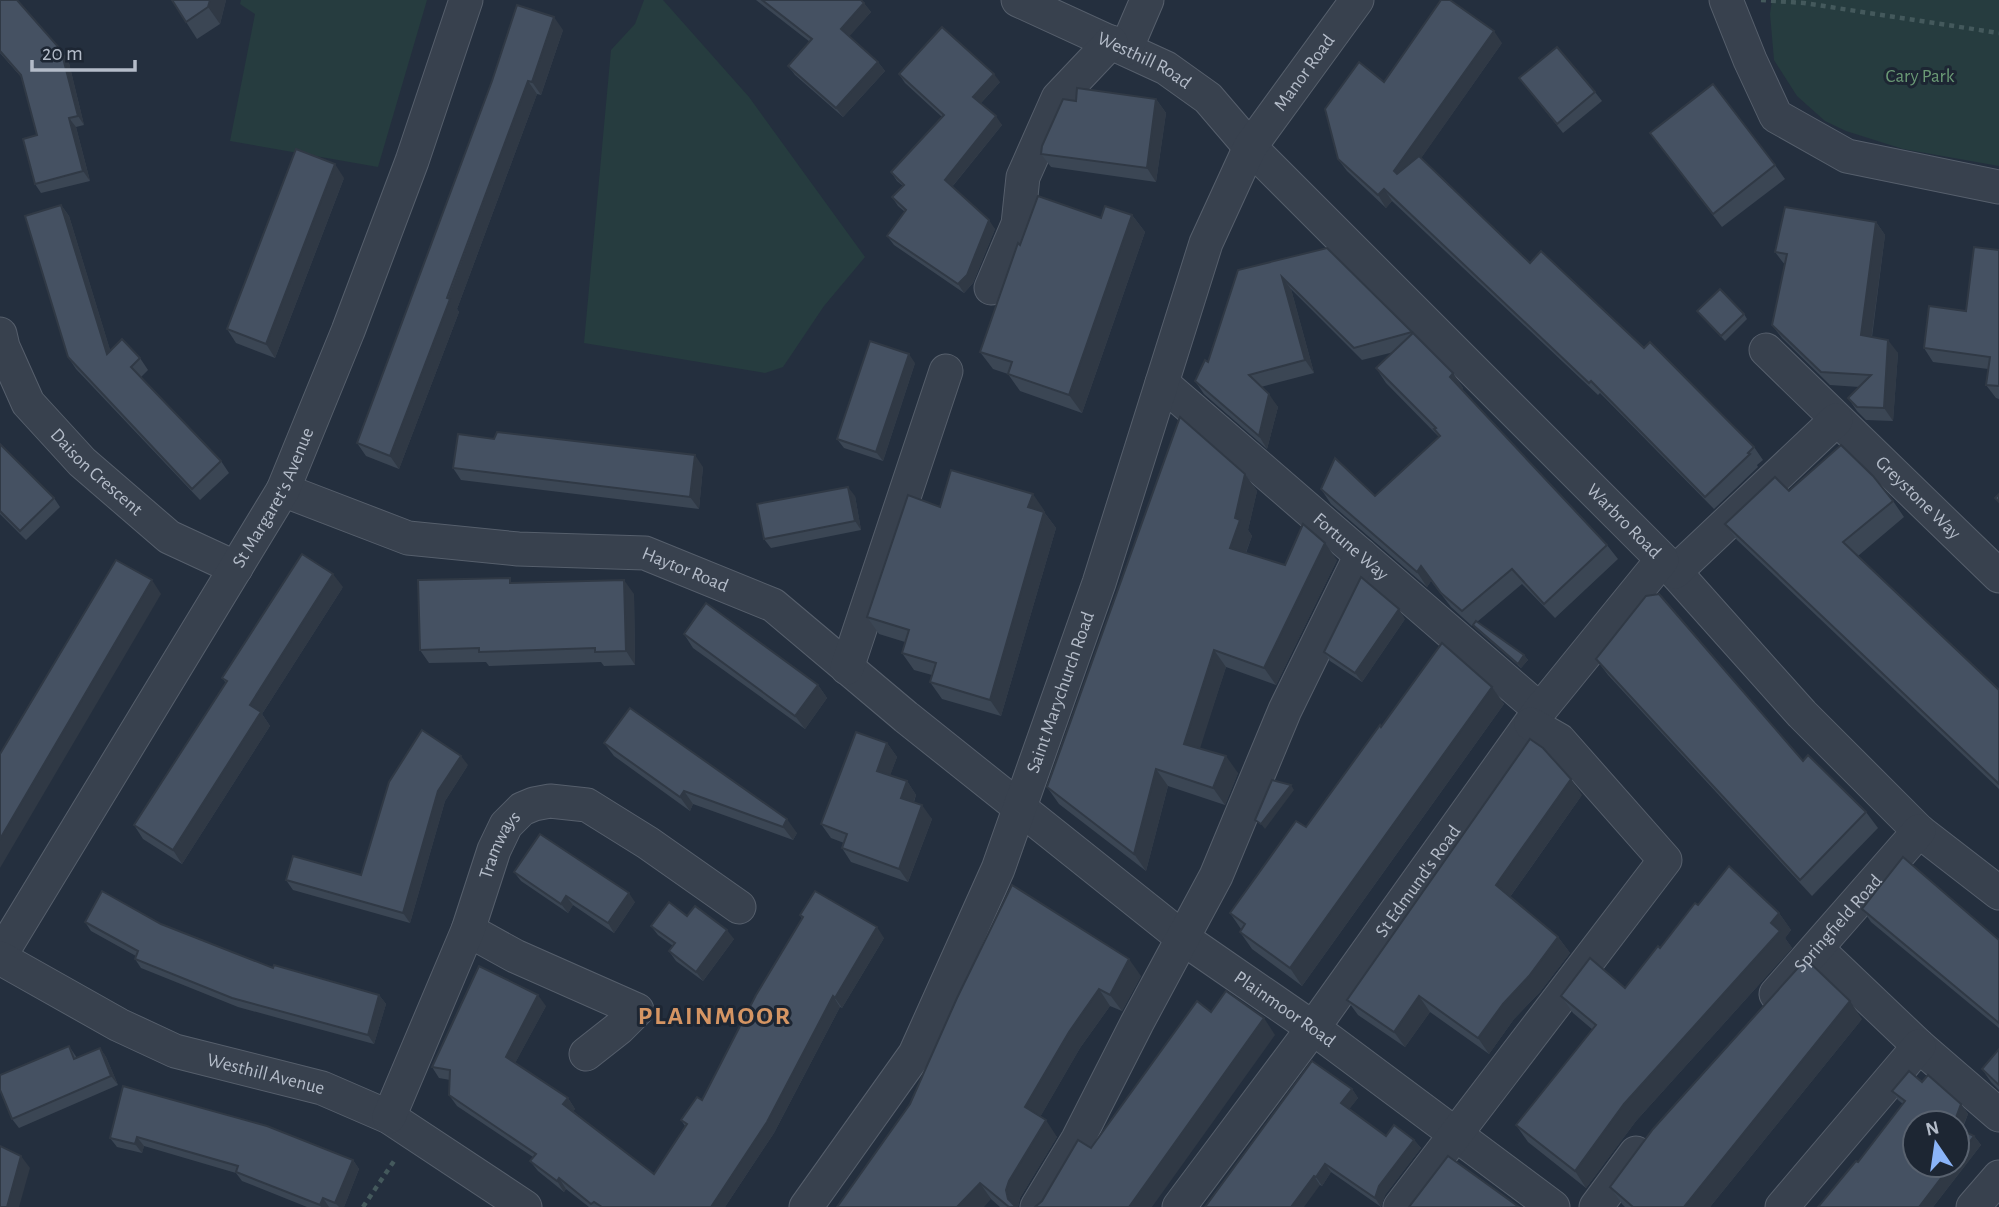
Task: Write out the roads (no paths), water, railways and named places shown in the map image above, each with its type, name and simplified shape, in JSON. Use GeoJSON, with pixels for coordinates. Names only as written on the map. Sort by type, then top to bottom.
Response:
{"type":"FeatureCollection","features":[{"type":"Feature","properties":{"kind":"street","name":"St Margaret's Avenue"},"geometry":{"type":"LineString","coordinates":[[0,957],[284,491],[412,161],[466,0]]}},
{"type":"Feature","properties":{"kind":"street","name":"Westhill Road"},"geometry":{"type":"LineString","coordinates":[[1018,0],[1166,68],[1208,98],[1250,146]]}},
{"type":"Feature","properties":{"kind":"street"},"geometry":{"type":"LineString","coordinates":[[992,288],[1018,224],[1023,177],[1058,98],[1118,46],[1147,0]]}},
{"type":"Feature","properties":{"kind":"street","name":"Manor Road"},"geometry":{"type":"LineString","coordinates":[[1250,146],[1357,0]]}},
{"type":"Feature","properties":{"kind":"street"},"geometry":{"type":"LineString","coordinates":[[1726,0],[1776,116],[1847,156],[1999,187]]}},
{"type":"Feature","properties":{"kind":"street","name":"Saint Marychurch Road"},"geometry":{"type":"LineString","coordinates":[[806,1207],[915,1054],[998,869],[1100,583],[1206,243],[1250,146]]}},
{"type":"Feature","properties":{"kind":"street","name":"Warbro Road"},"geometry":{"type":"LineString","coordinates":[[1250,146],[1669,566],[1801,714],[1919,831],[1999,893]]}},
{"type":"Feature","properties":{"kind":"street","name":"Daison Crescent"},"geometry":{"type":"LineString","coordinates":[[0,334],[3,347],[28,403],[82,462],[169,537],[236,568]]}},
{"type":"Feature","properties":{"kind":"street","name":"Greystone Way"},"geometry":{"type":"LineString","coordinates":[[1766,350],[1999,576]]}},
{"type":"Feature","properties":{"kind":"street"},"geometry":{"type":"LineString","coordinates":[[847,668],[946,371]]}},
{"type":"Feature","properties":{"kind":"street","name":"Fortune Way"},"geometry":{"type":"LineString","coordinates":[[1162,383],[1361,555],[1536,717],[1665,860],[1457,1134]]}},
{"type":"Feature","properties":{"kind":"street"},"geometry":{"type":"LineString","coordinates":[[1669,566],[1836,420]]}},
{"type":"Feature","properties":{"kind":"street","name":"Haytor Road"},"geometry":{"type":"LineString","coordinates":[[284,491],[408,538],[518,550],[645,553],[773,606],[1020,807]]}},
{"type":"Feature","properties":{"kind":"street"},"geometry":{"type":"LineString","coordinates":[[1037,1207],[1078,1139],[1216,876],[1285,710],[1361,555]]}},
{"type":"Feature","properties":{"kind":"street","name":"St Edmund's Road"},"geometry":{"type":"LineString","coordinates":[[1179,1207],[1536,717],[1669,566]]}},
{"type":"Feature","properties":{"kind":"street","name":"Tramways"},"geometry":{"type":"LineString","coordinates":[[400,1125],[494,850],[506,825],[522,809],[550,801],[587,805],[648,843],[739,907]]}},
{"type":"Feature","properties":{"kind":"street","name":"Plainmoor Road"},"geometry":{"type":"LineString","coordinates":[[1020,807],[1184,939],[1312,1028],[1553,1207]]}},
{"type":"Feature","properties":{"kind":"street","name":"Springfield Road"},"geometry":{"type":"LineString","coordinates":[[1752,1021],[1919,831]]}},
{"type":"Feature","properties":{"kind":"street"},"geometry":{"type":"LineString","coordinates":[[468,930],[515,956],[637,1010],[586,1054]]}},
{"type":"Feature","properties":{"kind":"street"},"geometry":{"type":"LineString","coordinates":[[1817,949],[1919,1046],[1999,1115]]}},
{"type":"Feature","properties":{"kind":"street","name":"Westhill Avenue"},"geometry":{"type":"LineString","coordinates":[[0,957],[119,1025],[175,1051],[322,1088],[400,1125],[525,1207]]}},
{"type":"Feature","properties":{"kind":"street"},"geometry":{"type":"LineString","coordinates":[[1782,1207],[1919,1046]]}},
{"type":"Feature","properties":{"kind":"street"},"geometry":{"type":"LineString","coordinates":[[1400,1207],[1457,1134]]}},
{"type":"Feature","properties":{"kind":"street"},"geometry":{"type":"LineString","coordinates":[[1596,1207],[1650,1134]]}},
{"type":"Feature","properties":{"kind":"street"},"geometry":{"type":"LineString","coordinates":[[1973,1207],[1999,1177]]}},
{"type":"Feature","properties":{"kind":"district","name":"PLAINMOOR"},"geometry":{"type":"Point","coordinates":[715,1016]}},
{"type":"Feature","properties":{"kind":"park label","name":"Cary Park"},"geometry":{"type":"Point","coordinates":[1920,76]}}]}
